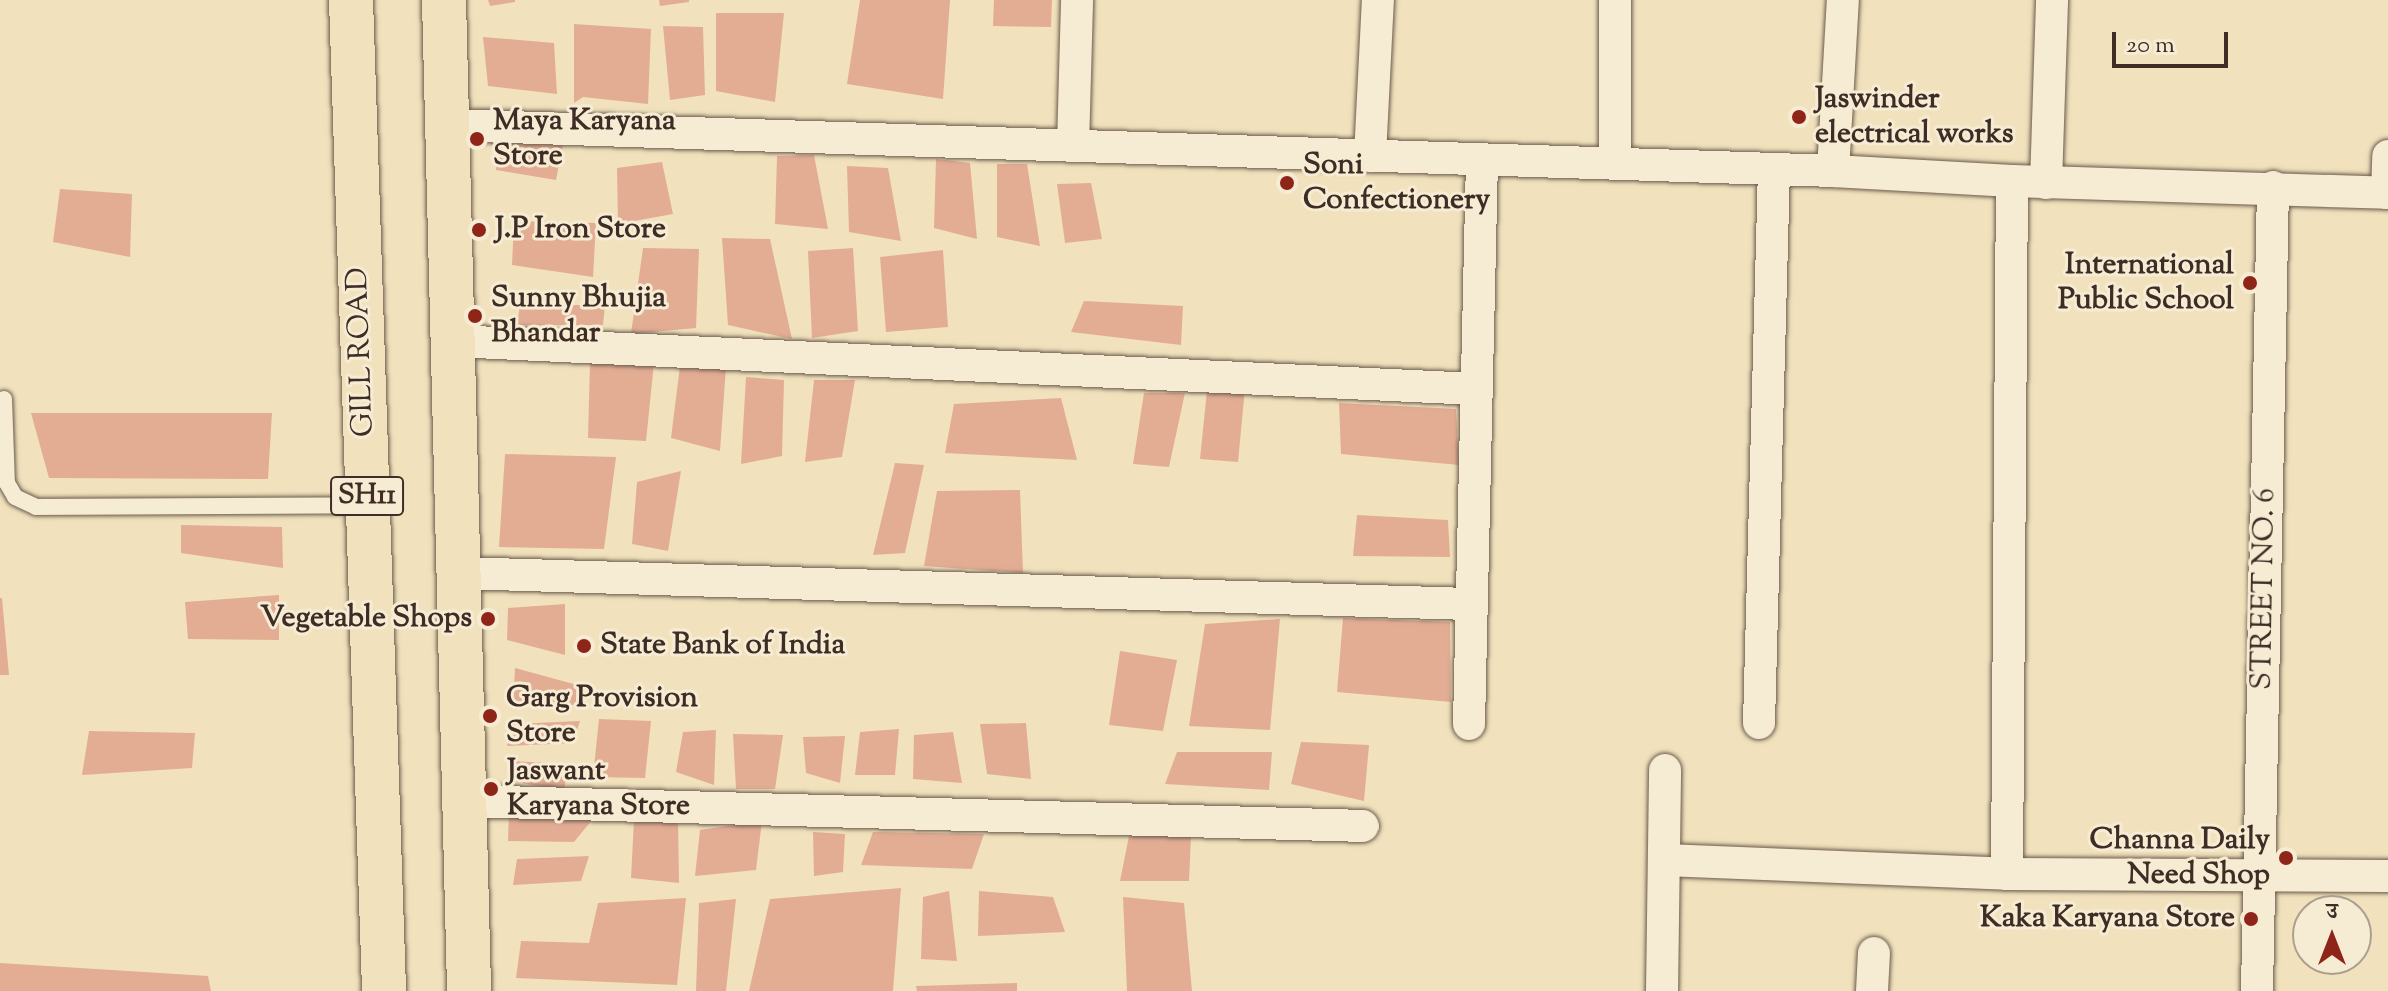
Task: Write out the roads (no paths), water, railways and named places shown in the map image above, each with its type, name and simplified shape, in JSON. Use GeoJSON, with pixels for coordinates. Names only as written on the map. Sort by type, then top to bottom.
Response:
{"type":"FeatureCollection","features":[{"type":"Feature","properties":{"kind":"main road","name":"GILL ROAD"},"geometry":{"type":"LineString","coordinates":[[351,0],[384,991]]}},
{"type":"Feature","properties":{"kind":"main road"},"geometry":{"type":"LineString","coordinates":[[444,0],[469,991]]}},
{"type":"Feature","properties":{"kind":"street"},"geometry":{"type":"LineString","coordinates":[[1073,146],[1077,0]]}},
{"type":"Feature","properties":{"kind":"street"},"geometry":{"type":"LineString","coordinates":[[1370,156],[1378,0]]}},
{"type":"Feature","properties":{"kind":"street"},"geometry":{"type":"LineString","coordinates":[[1615,0],[1615,164]]}},
{"type":"Feature","properties":{"kind":"street"},"geometry":{"type":"LineString","coordinates":[[1833,171],[1843,0]]}},
{"type":"Feature","properties":{"kind":"street"},"geometry":{"type":"LineString","coordinates":[[2046,183],[2052,0]]}},
{"type":"Feature","properties":{"kind":"street"},"geometry":{"type":"LineString","coordinates":[[448,125],[1833,171],[2046,183],[2273,187],[2387,193],[2388,156]]}},
{"type":"Feature","properties":{"kind":"street"},"geometry":{"type":"LineString","coordinates":[[1469,724],[1482,160]]}},
{"type":"Feature","properties":{"kind":"street"},"geometry":{"type":"LineString","coordinates":[[1759,723],[1774,170]]}},
{"type":"Feature","properties":{"kind":"street"},"geometry":{"type":"LineString","coordinates":[[2007,874],[2012,181]]}},
{"type":"Feature","properties":{"kind":"street","name":"STREET NO. 6"},"geometry":{"type":"LineString","coordinates":[[2257,991],[2273,187]]}},
{"type":"Feature","properties":{"kind":"street"},"geometry":{"type":"LineString","coordinates":[[454,341],[1476,389]]}},
{"type":"Feature","properties":{"kind":"street"},"geometry":{"type":"LineString","coordinates":[[460,573],[1470,604]]}},
{"type":"Feature","properties":{"kind":"street"},"geometry":{"type":"LineString","coordinates":[[1662,991],[1665,770]]}},
{"type":"Feature","properties":{"kind":"street"},"geometry":{"type":"LineString","coordinates":[[465,801],[1363,826]]}},
{"type":"Feature","properties":{"kind":"street"},"geometry":{"type":"LineString","coordinates":[[1665,860],[2007,874],[2388,876]]}},
{"type":"Feature","properties":{"kind":"street"},"geometry":{"type":"LineString","coordinates":[[1872,991],[1874,953]]}},
{"type":"Feature","properties":{"kind":"lane"},"geometry":{"type":"LineString","coordinates":[[4,399],[7,483],[15,497],[36,507],[368,505]]}},
{"type":"Feature","properties":{"kind":"place","name":"Jaswinder electrical works"},"geometry":{"type":"Point","coordinates":[1799,117]}},
{"type":"Feature","properties":{"kind":"place","name":"Maya Karyana Store"},"geometry":{"type":"Point","coordinates":[477,139]}},
{"type":"Feature","properties":{"kind":"place","name":"Soni Confectionery"},"geometry":{"type":"Point","coordinates":[1287,183]}},
{"type":"Feature","properties":{"kind":"place","name":"J.P Iron Store"},"geometry":{"type":"Point","coordinates":[479,230]}},
{"type":"Feature","properties":{"kind":"place","name":"International Public School"},"geometry":{"type":"Point","coordinates":[2250,283]}},
{"type":"Feature","properties":{"kind":"place","name":"Sunny Bhujia Bhandar"},"geometry":{"type":"Point","coordinates":[475,316]}},
{"type":"Feature","properties":{"kind":"place","name":"Vegetable Shops"},"geometry":{"type":"Point","coordinates":[488,619]}},
{"type":"Feature","properties":{"kind":"place","name":"State Bank of India"},"geometry":{"type":"Point","coordinates":[584,646]}},
{"type":"Feature","properties":{"kind":"place","name":"Garg Provision Store"},"geometry":{"type":"Point","coordinates":[490,716]}},
{"type":"Feature","properties":{"kind":"place","name":"Jaswant Karyana Store"},"geometry":{"type":"Point","coordinates":[491,789]}},
{"type":"Feature","properties":{"kind":"place","name":"Channa Daily Need Shop"},"geometry":{"type":"Point","coordinates":[2286,858]}},
{"type":"Feature","properties":{"kind":"place","name":"Kaka Karyana Store"},"geometry":{"type":"Point","coordinates":[2251,919]}}]}
